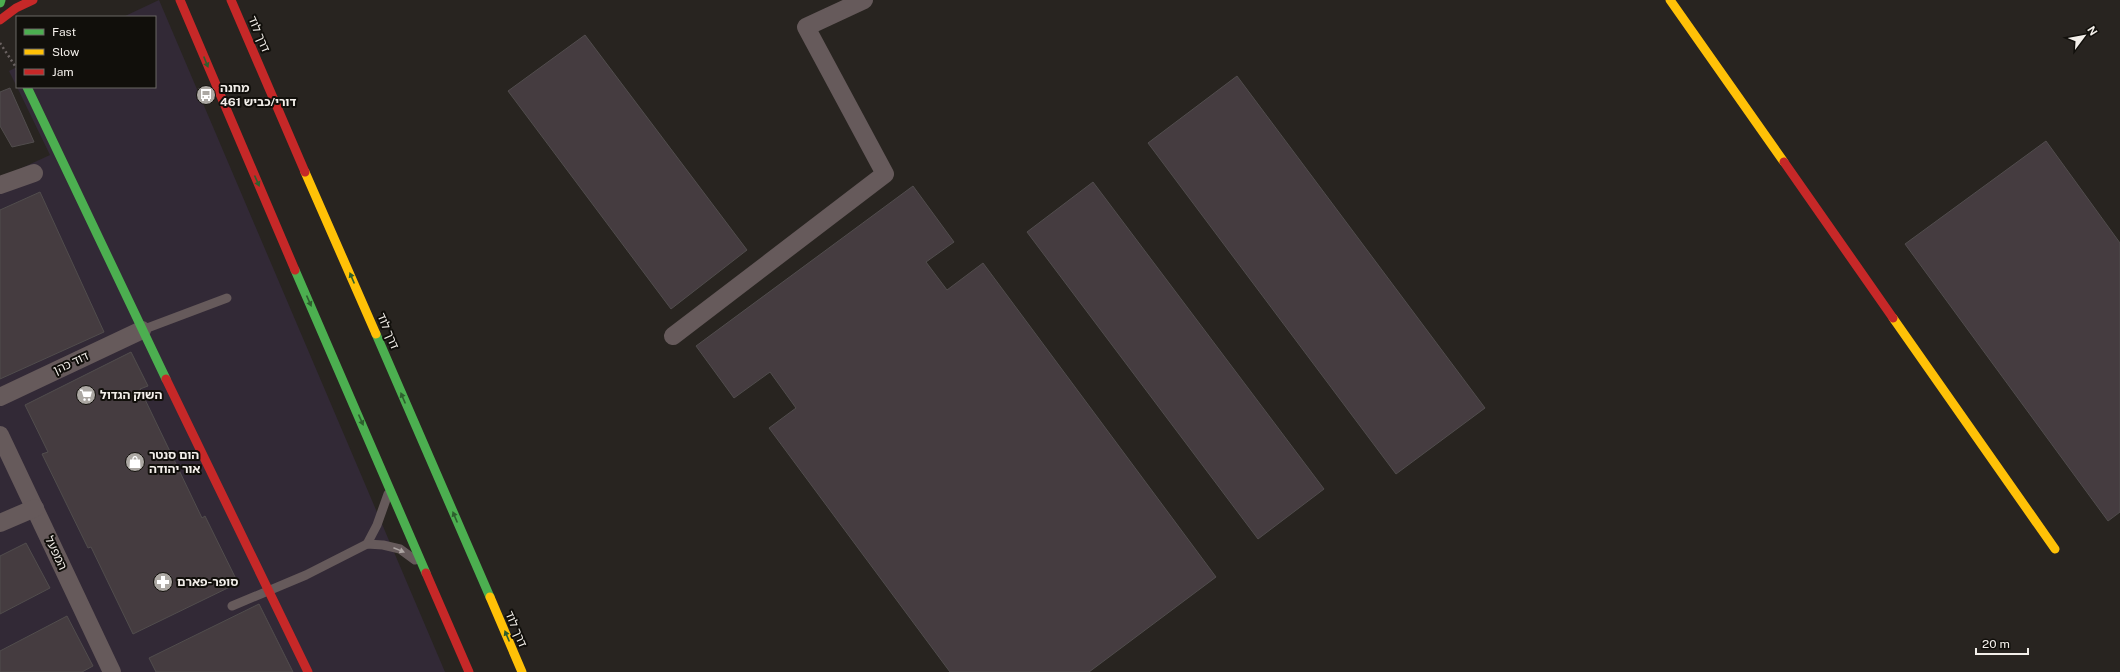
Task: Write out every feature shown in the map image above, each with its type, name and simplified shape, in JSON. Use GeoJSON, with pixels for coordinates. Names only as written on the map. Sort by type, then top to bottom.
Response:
{"type":"FeatureCollection","features":[{"type":"Feature","properties":{"kind":"main road"},"geometry":{"type":"LineString","coordinates":[[0,20],[16,8],[33,0]]}},
{"type":"Feature","properties":{"kind":"main road"},"geometry":{"type":"LineString","coordinates":[[174,0],[198,43]]}},
{"type":"Feature","properties":{"kind":"main road"},"geometry":{"type":"LineString","coordinates":[[180,0],[469,672]]}},
{"type":"Feature","properties":{"kind":"main road","name":"דרך לוד"},"geometry":{"type":"LineString","coordinates":[[231,0],[522,672]]}},
{"type":"Feature","properties":{"kind":"main road"},"geometry":{"type":"LineString","coordinates":[[1670,0],[2055,549]]}},
{"type":"Feature","properties":{"kind":"main road"},"geometry":{"type":"LineString","coordinates":[[27,88],[142,330],[308,672]]}},
{"type":"Feature","properties":{"kind":"street"},"geometry":{"type":"LineString","coordinates":[[673,336],[885,174],[806,27],[864,0]]}},
{"type":"Feature","properties":{"kind":"street"},"geometry":{"type":"LineString","coordinates":[[0,185],[34,173]]}},
{"type":"Feature","properties":{"kind":"street","name":"דוד כהן"},"geometry":{"type":"LineString","coordinates":[[0,397],[142,330]]}},
{"type":"Feature","properties":{"kind":"street","name":"המפעל"},"geometry":{"type":"LineString","coordinates":[[0,435],[112,672]]}},
{"type":"Feature","properties":{"kind":"street"},"geometry":{"type":"LineString","coordinates":[[0,523],[35,508]]}},
{"type":"Feature","properties":{"kind":"lane"},"geometry":{"type":"LineString","coordinates":[[142,330],[227,298]]}},
{"type":"Feature","properties":{"kind":"lane"},"geometry":{"type":"LineString","coordinates":[[367,544],[385,507],[390,486]]}},
{"type":"Feature","properties":{"kind":"lane"},"geometry":{"type":"LineString","coordinates":[[232,606],[306,575],[367,544],[400,549],[413,558],[425,570]]}},
{"type":"Feature","properties":{"kind":"path"},"geometry":{"type":"LineString","coordinates":[[0,43],[16,67]]}},
{"type":"Feature","properties":{"kind":"shaded area"},"geometry":{"type":"Polygon","coordinates":[[[159,0],[445,672],[0,672],[0,178],[50,155],[17,88],[156,88],[156,16],[125,16],[159,0]]]}},
{"type":"Feature","properties":{"kind":"shaded area"},"geometry":{"type":"Polygon","coordinates":[[[16,68],[16,85],[9,71],[16,68]]]}},
{"type":"Feature","properties":{"kind":"building"},"geometry":{"type":"Polygon","coordinates":[[[585,35],[747,250],[671,309],[508,91],[585,35]]]}},
{"type":"Feature","properties":{"kind":"building"},"geometry":{"type":"Polygon","coordinates":[[[1237,76],[1485,408],[1396,474],[1148,143],[1237,76]]]}},
{"type":"Feature","properties":{"kind":"building"},"geometry":{"type":"Polygon","coordinates":[[[10,88],[34,142],[12,147],[0,126],[0,92],[10,88]]]}},
{"type":"Feature","properties":{"kind":"building"},"geometry":{"type":"Polygon","coordinates":[[[2046,141],[2120,243],[2120,512],[2108,521],[1905,244],[2046,141]]]}},
{"type":"Feature","properties":{"kind":"building"},"geometry":{"type":"Polygon","coordinates":[[[1093,182],[1324,489],[1258,539],[1027,232],[1093,182]]]}},
{"type":"Feature","properties":{"kind":"building"},"geometry":{"type":"Polygon","coordinates":[[[913,186],[954,242],[926,262],[947,290],[983,263],[1216,577],[1089,672],[950,672],[769,428],[796,408],[770,372],[734,398],[696,346],[913,186]]]}},
{"type":"Feature","properties":{"kind":"building"},"geometry":{"type":"Polygon","coordinates":[[[40,192],[104,332],[0,379],[0,210],[40,192]]]}},
{"type":"Feature","properties":{"kind":"building"},"geometry":{"type":"Polygon","coordinates":[[[131,352],[148,386],[140,389],[202,518],[205,516],[238,583],[133,634],[91,547],[88,548],[42,454],[48,452],[25,405],[131,352]]]}},
{"type":"Feature","properties":{"kind":"building"},"geometry":{"type":"Polygon","coordinates":[[[26,543],[50,588],[0,614],[0,556],[26,543]]]}},
{"type":"Feature","properties":{"kind":"building"},"geometry":{"type":"Polygon","coordinates":[[[259,604],[293,672],[156,672],[149,658],[259,604]]]}},
{"type":"Feature","properties":{"kind":"building"},"geometry":{"type":"Polygon","coordinates":[[[67,616],[93,666],[82,672],[0,672],[0,651],[67,616]]]}},
{"type":"Feature","properties":{"kind":"traffic: fast"},"geometry":{"type":"LineString","coordinates":[[27,88],[166,379]]}},
{"type":"Feature","properties":{"kind":"traffic: fast"},"geometry":{"type":"LineString","coordinates":[[295,270],[426,573]]}},
{"type":"Feature","properties":{"kind":"traffic: fast"},"geometry":{"type":"LineString","coordinates":[[376,334],[490,597]]}},
{"type":"Feature","properties":{"kind":"traffic: slow"},"geometry":{"type":"LineString","coordinates":[[1670,0],[1784,162]]}},
{"type":"Feature","properties":{"kind":"traffic: slow"},"geometry":{"type":"LineString","coordinates":[[305,172],[376,334]]}},
{"type":"Feature","properties":{"kind":"traffic: slow"},"geometry":{"type":"LineString","coordinates":[[1893,318],[2055,549]]}},
{"type":"Feature","properties":{"kind":"traffic: slow"},"geometry":{"type":"LineString","coordinates":[[490,597],[522,672]]}},
{"type":"Feature","properties":{"kind":"traffic: jam"},"geometry":{"type":"LineString","coordinates":[[0,20],[16,8],[33,0]]}},
{"type":"Feature","properties":{"kind":"traffic: jam"},"geometry":{"type":"LineString","coordinates":[[180,0],[295,270]]}},
{"type":"Feature","properties":{"kind":"traffic: jam"},"geometry":{"type":"LineString","coordinates":[[231,0],[305,172]]}},
{"type":"Feature","properties":{"kind":"traffic: jam"},"geometry":{"type":"LineString","coordinates":[[1784,162],[1893,318]]}},
{"type":"Feature","properties":{"kind":"traffic: jam"},"geometry":{"type":"LineString","coordinates":[[166,379],[308,672]]}},
{"type":"Feature","properties":{"kind":"traffic: jam"},"geometry":{"type":"LineString","coordinates":[[426,573],[469,672]]}},
{"type":"Feature","properties":{"kind":"place","name":"מחנה דורי/כביש 461"},"geometry":{"type":"Point","coordinates":[206,95]}},
{"type":"Feature","properties":{"kind":"place","name":"השוק הגדול"},"geometry":{"type":"Point","coordinates":[86,395]}},
{"type":"Feature","properties":{"kind":"place","name":"הום סנטר אור יהודה"},"geometry":{"type":"Point","coordinates":[135,462]}},
{"type":"Feature","properties":{"kind":"place","name":"סופר-פארם"},"geometry":{"type":"Point","coordinates":[163,582]}}]}
